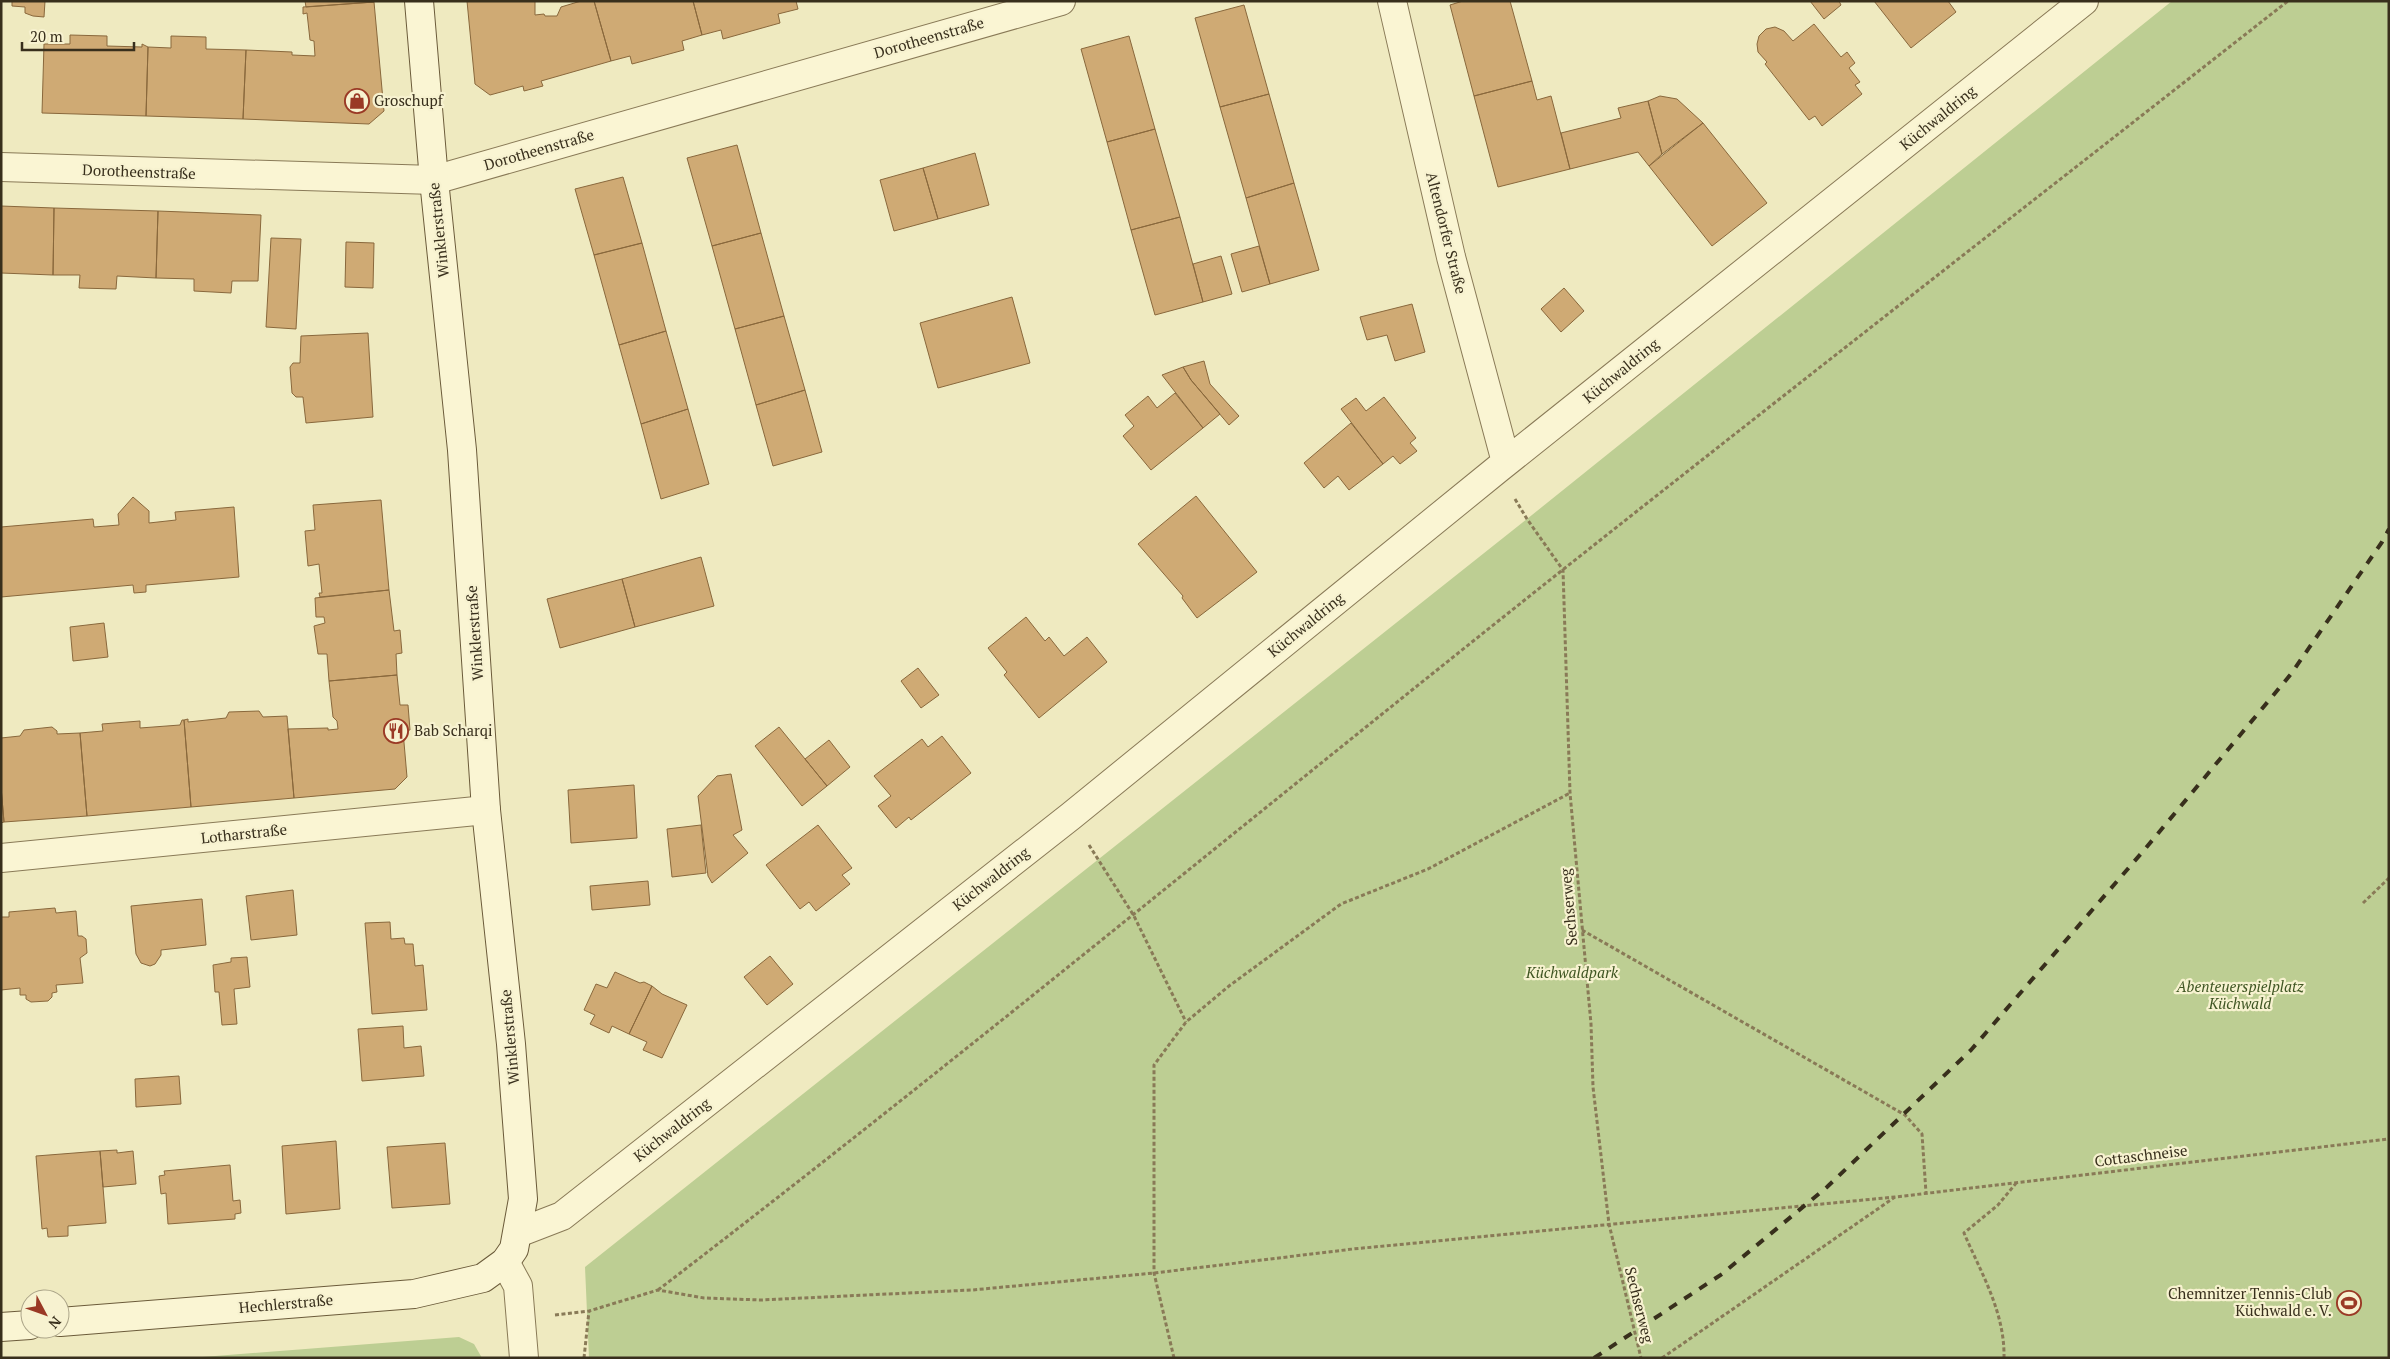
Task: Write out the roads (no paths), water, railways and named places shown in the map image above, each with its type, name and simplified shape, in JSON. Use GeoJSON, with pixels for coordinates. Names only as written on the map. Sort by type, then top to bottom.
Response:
{"type":"FeatureCollection","features":[{"type":"Feature","properties":{"kind":"street","name":"Winklerstraße"},"geometry":{"type":"LineString","coordinates":[[419,1],[434,180],[462,450],[486,810],[511,1044],[523,1199],[514,1249],[505,1262]]}},
{"type":"Feature","properties":{"kind":"street","name":"Dorotheenstraße"},"geometry":{"type":"LineString","coordinates":[[1,167],[434,180],[1061,1]]}},
{"type":"Feature","properties":{"kind":"street","name":"Altendorfer Straße"},"geometry":{"type":"LineString","coordinates":[[1392,1],[1451,257],[1503,465]]}},
{"type":"Feature","properties":{"kind":"street","name":"Küchwaldring"},"geometry":{"type":"LineString","coordinates":[[518,1233],[562,1216],[1071,816],[1503,465],[2084,1]]}},
{"type":"Feature","properties":{"kind":"street","name":"Lotharstraße"},"geometry":{"type":"LineString","coordinates":[[1,858],[486,810]]}},
{"type":"Feature","properties":{"kind":"street"},"geometry":{"type":"LineString","coordinates":[[505,1262],[518,1286],[524,1358]]}},
{"type":"Feature","properties":{"kind":"street","name":"Hechlerstraße"},"geometry":{"type":"LineString","coordinates":[[70,1321],[414,1294],[483,1278],[505,1262]]}},
{"type":"Feature","properties":{"kind":"street"},"geometry":{"type":"LineString","coordinates":[[1,1327],[20,1326]]}},
{"type":"Feature","properties":{"kind":"railway"},"geometry":{"type":"LineString","coordinates":[[1594,1358],[1722,1274],[1827,1187],[1971,1050],[2145,849],[2291,674],[2389,529]]}},
{"type":"Feature","properties":{"kind":"place","name":"Groschupf"},"geometry":{"type":"Point","coordinates":[357,101]}},
{"type":"Feature","properties":{"kind":"place","name":"Bab Scharqi"},"geometry":{"type":"Point","coordinates":[396,731]}},
{"type":"Feature","properties":{"kind":"place","name":"Chemnitzer Tennis-Club Küchwald e. V."},"geometry":{"type":"Point","coordinates":[2349,1303]}},
{"type":"Feature","properties":{"kind":"park label","name":"Küchwaldpark"},"geometry":{"type":"Point","coordinates":[1572,973]}},
{"type":"Feature","properties":{"kind":"park label","name":"Abenteuerspielplatz Küchwald"},"geometry":{"type":"Point","coordinates":[2240,996]}}]}
